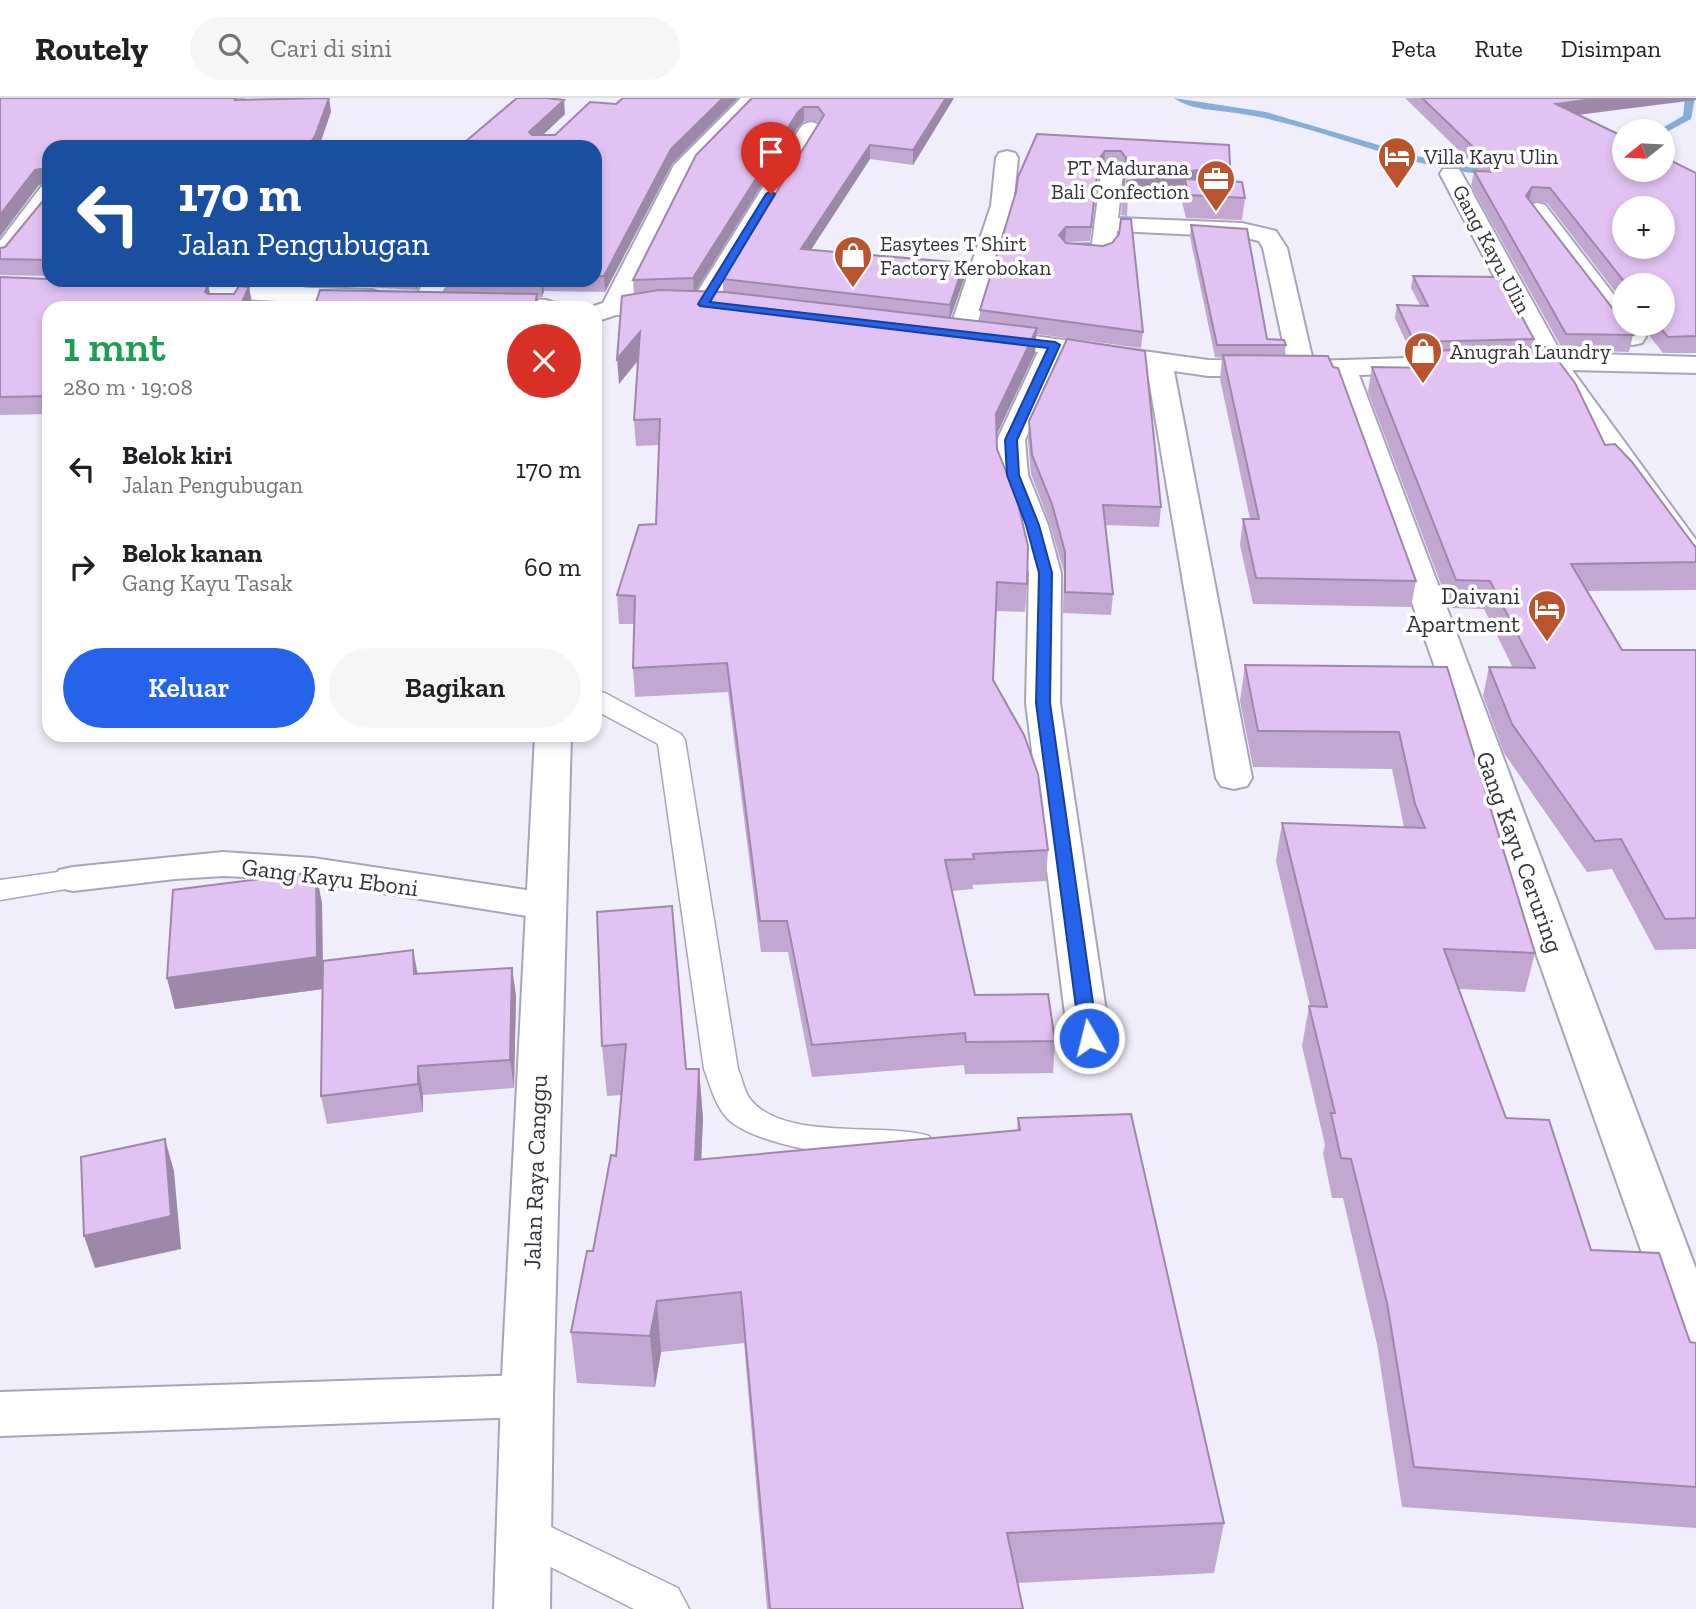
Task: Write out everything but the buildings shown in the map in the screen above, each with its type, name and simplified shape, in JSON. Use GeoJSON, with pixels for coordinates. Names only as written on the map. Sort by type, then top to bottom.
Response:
{"type":"FeatureCollection","features":[{"type":"Feature","properties":{"kind":"street"},"geometry":{"type":"LineString","coordinates":[[604,311],[685,165],[753,98]]}},
{"type":"Feature","properties":{"kind":"street"},"geometry":{"type":"LineString","coordinates":[[604,311],[714,305],[811,128]]}},
{"type":"Feature","properties":{"kind":"street"},"geometry":{"type":"LineString","coordinates":[[961,334],[1002,206],[1007,158]]}},
{"type":"Feature","properties":{"kind":"street"},"geometry":{"type":"LineString","coordinates":[[1073,250],[1101,252],[1104,247],[1112,173]]}},
{"type":"Feature","properties":{"kind":"street","name":"Gang Kayu Ulin"},"geometry":{"type":"LineString","coordinates":[[1451,174],[1552,361],[1696,562]]}},
{"type":"Feature","properties":{"kind":"street"},"geometry":{"type":"LineString","coordinates":[[0,256],[42,202]]}},
{"type":"Feature","properties":{"kind":"street"},"geometry":{"type":"LineString","coordinates":[[1537,209],[1654,364]]}},
{"type":"Feature","properties":{"kind":"street"},"geometry":{"type":"LineString","coordinates":[[1106,224],[1242,230],[1268,236],[1275,248],[1302,369]]}},
{"type":"Feature","properties":{"kind":"street"},"geometry":{"type":"LineString","coordinates":[[127,288],[228,300],[279,293],[432,291],[457,301]]}},
{"type":"Feature","properties":{"kind":"street"},"geometry":{"type":"LineString","coordinates":[[933,331],[1055,345],[1208,368],[1302,369],[1552,361],[1696,365]]}},
{"type":"Feature","properties":{"kind":"street"},"geometry":{"type":"LineString","coordinates":[[1055,345],[1011,440],[1013,475],[1033,525],[1045,573],[1043,703],[1089,1038]]}},
{"type":"Feature","properties":{"kind":"street"},"geometry":{"type":"LineString","coordinates":[[1159,362],[1234,778]]}},
{"type":"Feature","properties":{"kind":"street","name":"Gang Kayu Ceruring"},"geometry":{"type":"LineString","coordinates":[[1343,368],[1696,1335]]}},
{"type":"Feature","properties":{"kind":"street","name":"Jalan Raya Canggu"},"geometry":{"type":"LineString","coordinates":[[522,1609],[527,1396],[553,742]]}},
{"type":"Feature","properties":{"kind":"street","name":"Gang Kayu Eboni"},"geometry":{"type":"LineString","coordinates":[[72,879],[175,867],[223,864],[267,866],[313,870],[546,906]]}},
{"type":"Feature","properties":{"kind":"street"},"geometry":{"type":"LineString","coordinates":[[0,1414],[527,1396]]}},
{"type":"Feature","properties":{"kind":"lane"},"geometry":{"type":"LineString","coordinates":[[602,703],[671,740],[720,1069],[739,1109],[763,1125],[832,1142],[954,1145]]}},
{"type":"Feature","properties":{"kind":"lane"},"geometry":{"type":"LineString","coordinates":[[0,890],[72,879]]}},
{"type":"Feature","properties":{"kind":"lane"},"geometry":{"type":"LineString","coordinates":[[524,1533],[663,1602],[667,1609]]}},
{"type":"Feature","properties":{"kind":"waterway"},"geometry":{"type":"LineString","coordinates":[[1179,98],[1191,103],[1266,115],[1415,159],[1501,171]]}},
{"type":"Feature","properties":{"kind":"waterway"},"geometry":{"type":"LineString","coordinates":[[1675,124],[1688,117],[1690,98]]}},
{"type":"Feature","properties":{"kind":"place","name":"Villa Kayu Ulin"},"geometry":{"type":"Point","coordinates":[1397,190]}},
{"type":"Feature","properties":{"kind":"place","name":"PT Madurana Bali Confection"},"geometry":{"type":"Point","coordinates":[1216,213]}},
{"type":"Feature","properties":{"kind":"place","name":"Easytees T Shirt Factory Kerobokan"},"geometry":{"type":"Point","coordinates":[853,289]}},
{"type":"Feature","properties":{"kind":"place","name":"Anugrah Laundry"},"geometry":{"type":"Point","coordinates":[1423,385]}},
{"type":"Feature","properties":{"kind":"place","name":"Daivani Apartment"},"geometry":{"type":"Point","coordinates":[1547,643]}},
{"type":"Feature","properties":{"kind":"route"},"geometry":{"type":"LineString","coordinates":[[771,194],[703,304],[1055,345],[1011,440],[1013,475],[1033,525],[1045,573],[1043,703],[1089,1038]]}}]}
